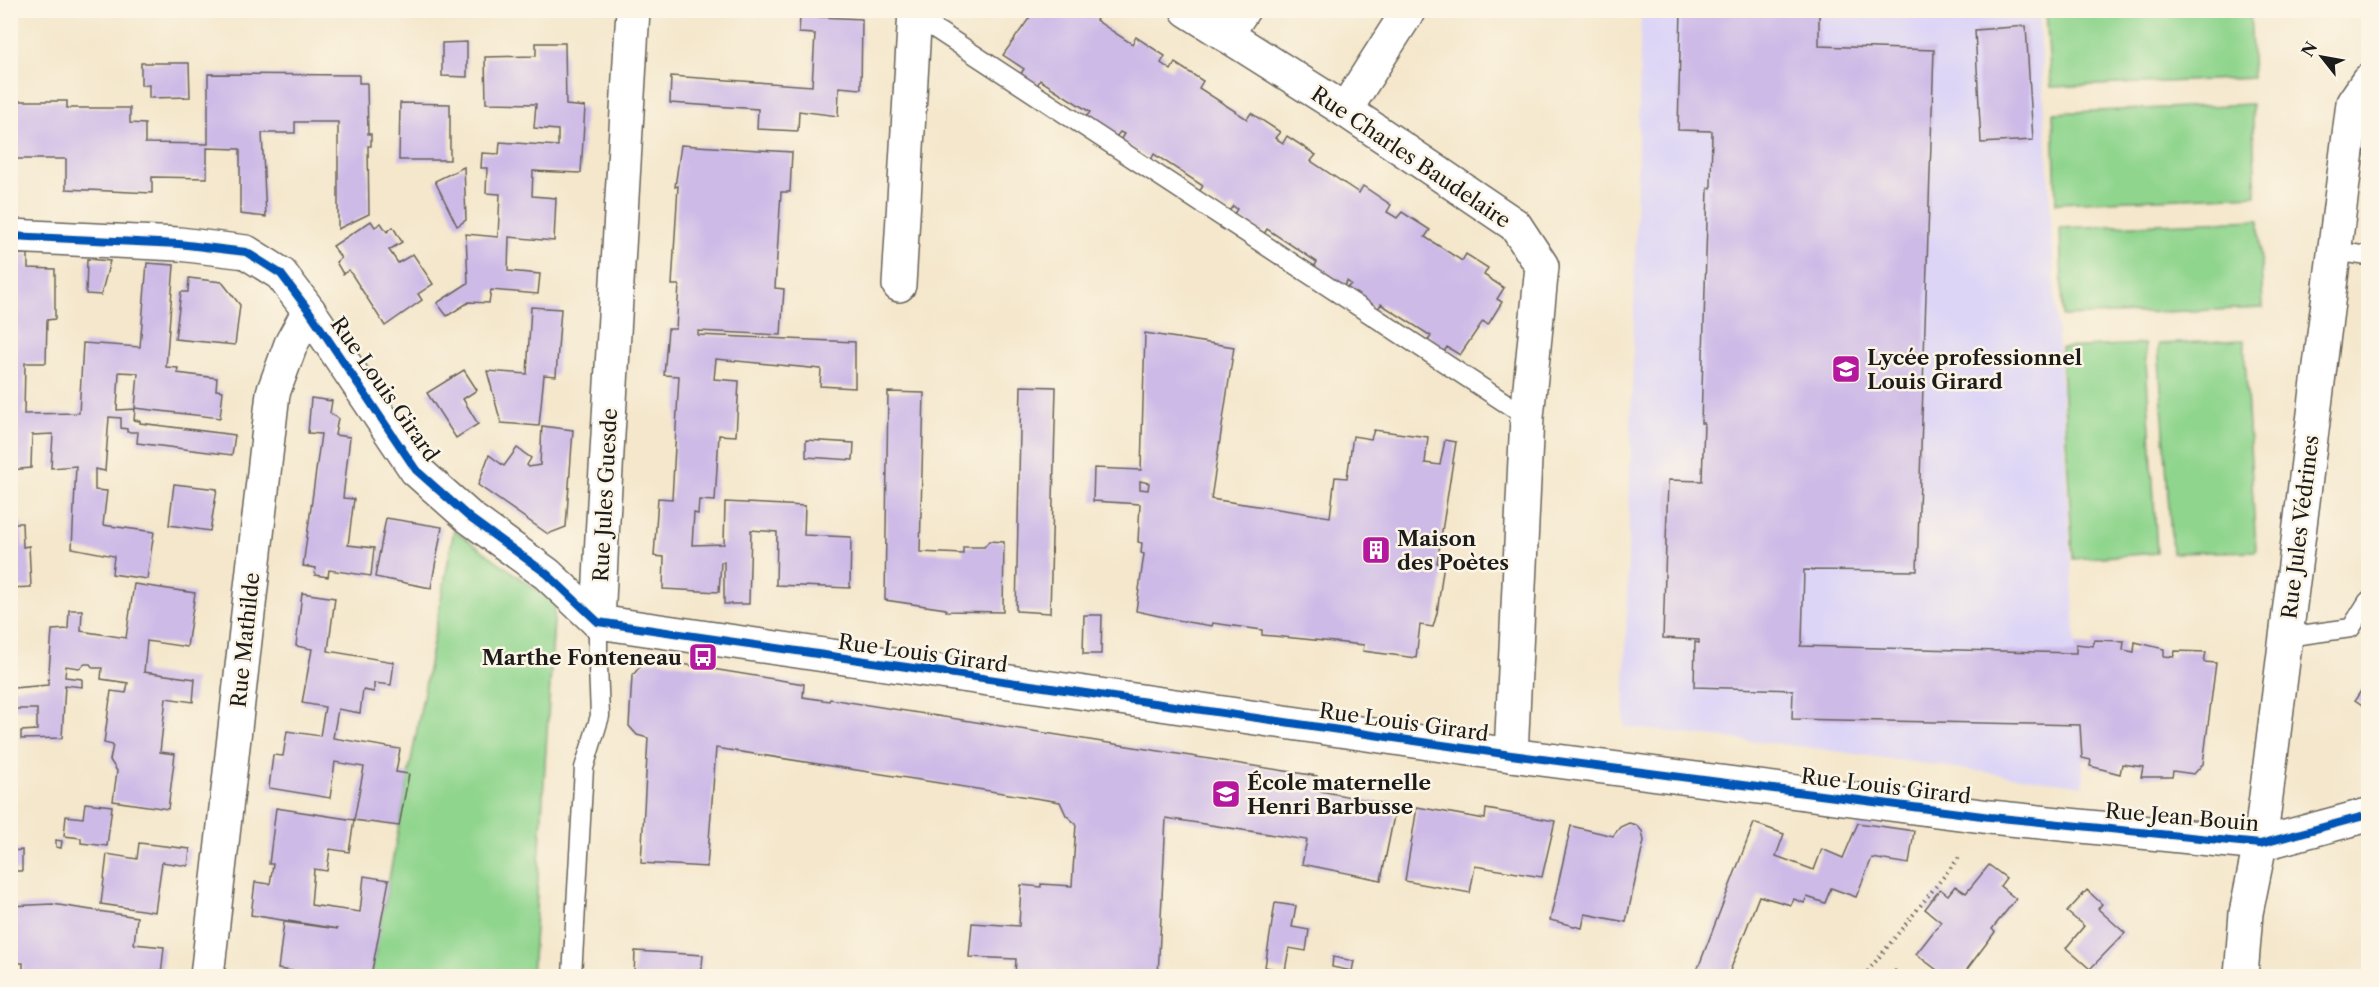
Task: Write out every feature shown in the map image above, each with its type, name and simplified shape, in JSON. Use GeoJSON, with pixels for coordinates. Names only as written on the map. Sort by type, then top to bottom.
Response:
{"type":"FeatureCollection","features":[{"type":"Feature","properties":{"kind":"street","name":"Rue Jules Guesde"},"geometry":{"type":"LineString","coordinates":[[598,622],[633,10]]}},
{"type":"Feature","properties":{"kind":"street","name":"Rue Charles Baudelaire"},"geometry":{"type":"LineString","coordinates":[[1187,10],[1234,23],[1345,110],[1515,225],[1542,266],[1527,417],[1511,755]]}},
{"type":"Feature","properties":{"kind":"street"},"geometry":{"type":"LineString","coordinates":[[1345,110],[1409,10]]}},
{"type":"Feature","properties":{"kind":"street"},"geometry":{"type":"LineString","coordinates":[[899,285],[914,13]]}},
{"type":"Feature","properties":{"kind":"street","name":"Rue Jules Védrines"},"geometry":{"type":"LineString","coordinates":[[2241,976],[2246,913],[2260,844],[2353,103],[2368,81]]}},
{"type":"Feature","properties":{"kind":"street","name":"Rue Louis Girard"},"geometry":{"type":"LineString","coordinates":[[10,236],[178,244],[246,252],[281,274],[309,311],[416,470],[470,518],[547,574],[598,622],[1511,755],[1990,817]]}},
{"type":"Feature","properties":{"kind":"street","name":"Rue Mathilde"},"geometry":{"type":"LineString","coordinates":[[207,976],[273,393],[291,344],[309,311]]}},
{"type":"Feature","properties":{"kind":"street","name":"Rue Jean Bouin"},"geometry":{"type":"LineString","coordinates":[[1990,817],[2260,844],[2368,815]]}},
{"type":"Feature","properties":{"kind":"lane"},"geometry":{"type":"LineString","coordinates":[[914,13],[1527,417]]}},
{"type":"Feature","properties":{"kind":"lane"},"geometry":{"type":"LineString","coordinates":[[2334,251],[2368,256]]}},
{"type":"Feature","properties":{"kind":"lane"},"geometry":{"type":"LineString","coordinates":[[2286,637],[2351,628],[2368,601]]}},
{"type":"Feature","properties":{"kind":"lane","name":"Rue Jules Guesde"},"geometry":{"type":"LineString","coordinates":[[572,976],[584,768],[600,716],[597,665],[598,622]]}},
{"type":"Feature","properties":{"kind":"path"},"geometry":{"type":"LineString","coordinates":[[1864,976],[1990,817]]}},
{"type":"Feature","properties":{"kind":"shaded area","name":"Lycée professionnel Louis Girard"},"geometry":{"type":"Polygon","coordinates":[[[1641,11],[2039,11],[2084,786],[1798,746],[1624,727],[1641,11]]]}},
{"type":"Feature","properties":{"kind":"green space"},"geometry":{"type":"Polygon","coordinates":[[[2046,11],[2250,11],[2253,78],[2051,87],[2046,11]]]}},
{"type":"Feature","properties":{"kind":"green space"},"geometry":{"type":"Polygon","coordinates":[[[2252,104],[2256,195],[2056,203],[2053,113],[2252,104]]]}},
{"type":"Feature","properties":{"kind":"green space"},"geometry":{"type":"Polygon","coordinates":[[[2259,220],[2263,308],[2063,316],[2060,228],[2259,220]]]}},
{"type":"Feature","properties":{"kind":"green space"},"geometry":{"type":"Polygon","coordinates":[[[2244,340],[2256,551],[2172,553],[2158,344],[2244,340]]]}},
{"type":"Feature","properties":{"kind":"green space"},"geometry":{"type":"Polygon","coordinates":[[[2145,344],[2157,553],[2073,559],[2061,348],[2145,344]]]}},
{"type":"Feature","properties":{"kind":"green space"},"geometry":{"type":"Polygon","coordinates":[[[454,530],[555,603],[532,976],[371,976],[454,530]]]}},
{"type":"Feature","properties":{"kind":"building"},"geometry":{"type":"Polygon","coordinates":[[[1035,10],[1095,10],[1101,14],[1096,20],[1112,31],[1132,44],[1136,37],[1165,56],[1161,63],[1171,70],[1175,63],[1203,81],[1199,88],[1247,119],[1251,113],[1280,132],[1275,138],[1283,143],[1287,136],[1316,155],[1311,161],[1359,193],[1363,186],[1391,205],[1387,212],[1397,218],[1402,212],[1430,230],[1425,237],[1462,261],[1466,254],[1488,268],[1484,275],[1504,288],[1497,299],[1502,302],[1488,325],[1483,321],[1460,355],[1447,347],[1444,352],[1428,341],[1431,336],[1381,304],[1378,309],[1347,288],[1351,284],[1347,281],[1344,286],[1314,267],[1317,262],[1267,229],[1264,234],[1234,214],[1237,209],[1233,206],[1229,211],[1199,192],[1203,186],[1154,154],[1151,160],[1120,140],[1124,134],[1120,132],[1116,137],[1086,117],[1090,112],[1040,80],[1037,86],[1020,75],[1024,69],[1003,55],[1035,10]]]}},
{"type":"Feature","properties":{"kind":"building"},"geometry":{"type":"Polygon","coordinates":[[[1681,10],[1819,10],[1819,46],[1934,50],[1917,571],[1804,570],[1800,646],[2076,653],[2076,644],[2093,646],[2094,640],[2124,641],[2123,650],[2134,652],[2135,642],[2164,649],[2164,656],[2174,657],[2175,651],[2206,652],[2204,662],[2216,663],[2203,764],[2194,774],[2173,771],[2172,777],[2141,777],[2143,767],[2122,764],[2120,774],[2090,766],[2091,760],[2082,758],[2080,725],[1792,719],[1793,690],[1694,687],[1695,642],[1699,643],[1699,640],[1663,638],[1668,480],[1702,481],[1704,423],[1701,423],[1708,188],[1711,188],[1712,131],[1678,130],[1681,10]]]}},
{"type":"Feature","properties":{"kind":"building"},"geometry":{"type":"Polygon","coordinates":[[[800,16],[862,19],[861,89],[839,87],[838,116],[799,111],[798,131],[757,129],[758,109],[670,103],[671,76],[812,86],[815,34],[799,33],[800,16]]]}},
{"type":"Feature","properties":{"kind":"building"},"geometry":{"type":"Polygon","coordinates":[[[2026,26],[2033,140],[1981,143],[1975,30],[2026,26]]]}},
{"type":"Feature","properties":{"kind":"building"},"geometry":{"type":"Polygon","coordinates":[[[467,42],[467,77],[442,76],[442,43],[467,42]]]}},
{"type":"Feature","properties":{"kind":"building"},"geometry":{"type":"Polygon","coordinates":[[[536,43],[565,43],[566,105],[585,107],[581,173],[533,171],[532,196],[556,198],[554,241],[509,237],[508,271],[540,274],[538,294],[491,290],[489,303],[469,302],[447,316],[437,303],[468,283],[466,234],[498,237],[500,194],[486,193],[487,168],[481,168],[482,153],[499,154],[500,142],[558,146],[558,130],[534,128],[536,104],[486,103],[485,57],[536,56],[536,43]]]}},
{"type":"Feature","properties":{"kind":"building"},"geometry":{"type":"Polygon","coordinates":[[[141,63],[189,63],[190,97],[149,98],[149,85],[141,85],[141,63]]]}},
{"type":"Feature","properties":{"kind":"building"},"geometry":{"type":"Polygon","coordinates":[[[208,74],[359,75],[359,83],[367,83],[368,134],[371,134],[371,146],[368,146],[369,214],[338,229],[338,122],[295,122],[295,133],[262,133],[266,217],[240,214],[240,149],[207,148],[207,178],[152,177],[152,193],[66,189],[66,159],[10,159],[10,101],[67,101],[67,108],[130,108],[130,123],[145,124],[145,143],[208,144],[208,74]]]}},
{"type":"Feature","properties":{"kind":"building"},"geometry":{"type":"Polygon","coordinates":[[[400,103],[450,104],[450,160],[399,160],[400,103]]]}},
{"type":"Feature","properties":{"kind":"building"},"geometry":{"type":"Polygon","coordinates":[[[681,145],[792,152],[790,192],[781,192],[775,288],[784,289],[781,335],[698,331],[698,335],[855,342],[855,388],[820,386],[821,369],[716,359],[714,379],[739,381],[736,436],[719,435],[715,501],[699,500],[698,514],[694,513],[692,545],[724,544],[725,502],[805,506],[804,535],[851,537],[850,588],[776,585],[777,532],[751,530],[749,604],[724,604],[724,562],[721,562],[719,592],[663,589],[664,557],[654,556],[658,498],[672,499],[679,376],[664,375],[668,329],[676,329],[679,285],[672,285],[678,186],[675,187],[681,145]]]}},
{"type":"Feature","properties":{"kind":"building"},"geometry":{"type":"Polygon","coordinates":[[[464,167],[466,220],[457,226],[435,181],[464,167]]]}},
{"type":"Feature","properties":{"kind":"building"},"geometry":{"type":"Polygon","coordinates":[[[371,221],[375,227],[381,223],[387,232],[393,227],[402,242],[389,250],[398,263],[413,254],[433,284],[418,294],[422,300],[385,326],[349,270],[343,274],[336,262],[341,258],[333,246],[371,221]]]}},
{"type":"Feature","properties":{"kind":"building"},"geometry":{"type":"Polygon","coordinates":[[[10,254],[28,254],[28,268],[55,269],[55,319],[47,320],[46,363],[25,363],[24,414],[79,413],[83,343],[140,347],[147,263],[174,265],[166,367],[178,368],[177,373],[217,378],[216,390],[223,391],[220,418],[135,408],[138,373],[119,372],[117,410],[135,409],[134,420],[140,423],[235,435],[232,455],[137,443],[138,432],[127,432],[127,429],[121,428],[121,418],[109,417],[105,471],[95,469],[95,490],[107,491],[103,525],[154,532],[147,579],[112,574],[114,556],[72,548],[76,466],[51,468],[53,434],[32,435],[31,468],[10,470],[10,254]]]}},
{"type":"Feature","properties":{"kind":"building"},"geometry":{"type":"Polygon","coordinates":[[[87,259],[110,261],[101,295],[86,294],[87,259]]]}},
{"type":"Feature","properties":{"kind":"building"},"geometry":{"type":"Polygon","coordinates":[[[189,278],[222,282],[240,305],[235,345],[175,339],[181,292],[188,292],[189,278]]]}},
{"type":"Feature","properties":{"kind":"building"},"geometry":{"type":"Polygon","coordinates":[[[531,307],[561,309],[556,376],[544,375],[539,426],[501,423],[487,371],[527,374],[531,307]]]}},
{"type":"Feature","properties":{"kind":"building"},"geometry":{"type":"Polygon","coordinates":[[[1145,333],[1234,347],[1211,499],[1330,517],[1335,477],[1347,478],[1353,436],[1371,439],[1374,430],[1428,437],[1425,463],[1440,465],[1445,440],[1456,442],[1437,563],[1444,563],[1437,613],[1433,627],[1420,625],[1416,658],[1363,651],[1364,645],[1262,635],[1262,630],[1213,623],[1212,626],[1136,611],[1144,554],[1141,553],[1142,543],[1138,542],[1140,504],[1093,501],[1094,468],[1141,470],[1145,333]],[[1140,481],[1140,489],[1148,490],[1149,483],[1140,481]]]}},
{"type":"Feature","properties":{"kind":"building"},"geometry":{"type":"Polygon","coordinates":[[[464,370],[477,390],[463,399],[478,424],[456,438],[427,393],[464,370]]]}},
{"type":"Feature","properties":{"kind":"building"},"geometry":{"type":"Polygon","coordinates":[[[1021,386],[1056,387],[1050,613],[1016,611],[1021,386]]]}},
{"type":"Feature","properties":{"kind":"building"},"geometry":{"type":"Polygon","coordinates":[[[888,392],[924,393],[920,552],[963,554],[963,547],[984,547],[989,541],[1004,542],[1003,612],[946,611],[946,609],[885,600],[888,392]]]}},
{"type":"Feature","properties":{"kind":"building"},"geometry":{"type":"Polygon","coordinates":[[[311,398],[332,401],[330,413],[338,418],[335,435],[350,437],[343,498],[354,499],[348,545],[374,548],[371,576],[329,570],[328,577],[315,575],[316,568],[303,566],[321,434],[308,433],[311,398]]]}},
{"type":"Feature","properties":{"kind":"building"},"geometry":{"type":"Polygon","coordinates":[[[542,426],[573,430],[566,527],[548,534],[478,485],[489,455],[504,466],[517,448],[531,458],[527,465],[529,467],[540,465],[542,426]]]}},
{"type":"Feature","properties":{"kind":"building"},"geometry":{"type":"Polygon","coordinates":[[[806,440],[854,443],[853,460],[806,457],[806,440]]]}},
{"type":"Feature","properties":{"kind":"building"},"geometry":{"type":"Polygon","coordinates":[[[174,484],[217,489],[210,531],[169,525],[174,484]]]}},
{"type":"Feature","properties":{"kind":"building"},"geometry":{"type":"Polygon","coordinates":[[[386,518],[442,527],[431,588],[375,577],[386,518]]]}},
{"type":"Feature","properties":{"kind":"building"},"geometry":{"type":"Polygon","coordinates":[[[10,523],[22,523],[23,547],[29,546],[31,587],[10,588],[10,523]]]}},
{"type":"Feature","properties":{"kind":"building"},"geometry":{"type":"Polygon","coordinates":[[[134,584],[195,593],[187,647],[147,641],[144,672],[195,679],[193,702],[166,698],[160,752],[175,754],[168,809],[113,801],[117,771],[110,760],[113,745],[104,743],[111,691],[126,693],[128,683],[101,679],[102,668],[93,668],[90,664],[79,668],[66,666],[65,677],[82,679],[82,687],[65,685],[62,738],[21,739],[21,731],[37,730],[37,709],[14,709],[13,688],[48,685],[52,630],[68,629],[69,610],[82,610],[81,631],[126,638],[134,584]]]}},
{"type":"Feature","properties":{"kind":"building"},"geometry":{"type":"Polygon","coordinates":[[[302,593],[335,598],[328,651],[394,662],[391,685],[374,683],[374,692],[363,690],[360,713],[338,709],[333,738],[400,749],[396,772],[409,774],[399,826],[354,820],[364,767],[335,762],[330,798],[269,788],[273,755],[283,756],[287,731],[320,736],[325,707],[302,703],[312,649],[296,646],[302,593]]]}},
{"type":"Feature","properties":{"kind":"building"},"geometry":{"type":"Polygon","coordinates":[[[1084,615],[1102,615],[1101,654],[1083,654],[1084,615]]]}},
{"type":"Feature","properties":{"kind":"building"},"geometry":{"type":"Polygon","coordinates":[[[657,660],[804,684],[803,697],[829,701],[830,699],[1317,776],[1315,790],[1396,806],[1381,880],[1302,864],[1307,840],[1166,818],[1158,976],[1015,976],[1016,959],[969,957],[972,923],[1019,926],[1021,885],[1072,886],[1076,824],[1066,815],[1060,802],[716,748],[707,867],[641,863],[648,738],[637,735],[629,726],[632,676],[643,663],[657,660]]]}},
{"type":"Feature","properties":{"kind":"building"},"geometry":{"type":"Polygon","coordinates":[[[2368,680],[2368,709],[2355,700],[2368,680]]]}},
{"type":"Feature","properties":{"kind":"building"},"geometry":{"type":"Polygon","coordinates":[[[85,803],[112,806],[107,846],[81,843],[81,838],[64,836],[66,816],[83,818],[85,803]]]}},
{"type":"Feature","properties":{"kind":"building"},"geometry":{"type":"Polygon","coordinates":[[[1417,807],[1485,819],[1486,809],[1555,821],[1542,877],[1475,866],[1470,893],[1405,881],[1417,807]]]}},
{"type":"Feature","properties":{"kind":"building"},"geometry":{"type":"Polygon","coordinates":[[[276,808],[354,820],[349,852],[330,849],[327,871],[314,869],[311,905],[360,912],[364,876],[389,880],[371,976],[328,976],[278,969],[284,922],[338,929],[251,915],[255,882],[270,884],[273,864],[269,864],[276,808]]]}},
{"type":"Feature","properties":{"kind":"building"},"geometry":{"type":"Polygon","coordinates":[[[1629,823],[1636,825],[1642,831],[1644,841],[1626,922],[1585,914],[1582,928],[1550,920],[1571,826],[1613,836],[1620,827],[1629,823]]]}},
{"type":"Feature","properties":{"kind":"building"},"geometry":{"type":"Polygon","coordinates":[[[1754,823],[1784,834],[1776,856],[1814,870],[1822,849],[1843,858],[1858,823],[1914,831],[1909,864],[1872,858],[1856,897],[1831,888],[1825,903],[1807,897],[1804,903],[1794,899],[1791,905],[1759,896],[1728,976],[1695,976],[1754,823]]]}},
{"type":"Feature","properties":{"kind":"building"},"geometry":{"type":"Polygon","coordinates":[[[56,840],[62,841],[61,848],[56,847],[56,840]]]}},
{"type":"Feature","properties":{"kind":"building"},"geometry":{"type":"Polygon","coordinates":[[[139,843],[190,849],[188,866],[162,862],[155,912],[101,904],[107,854],[137,859],[139,843]]]}},
{"type":"Feature","properties":{"kind":"building"},"geometry":{"type":"Polygon","coordinates":[[[22,850],[22,871],[10,871],[10,851],[22,850]]]}},
{"type":"Feature","properties":{"kind":"building"},"geometry":{"type":"Polygon","coordinates":[[[1989,865],[2006,878],[2000,886],[2016,899],[1992,929],[1995,932],[1962,976],[1945,976],[1916,954],[1941,922],[1925,909],[1940,889],[1948,895],[1955,886],[1966,893],[1989,865]]]}},
{"type":"Feature","properties":{"kind":"building"},"geometry":{"type":"Polygon","coordinates":[[[2087,890],[2102,904],[2098,909],[2125,933],[2090,969],[2066,948],[2084,926],[2067,912],[2087,890]]]}},
{"type":"Feature","properties":{"kind":"building"},"geometry":{"type":"Polygon","coordinates":[[[1275,903],[1296,906],[1292,927],[1309,930],[1306,951],[1289,948],[1285,971],[1265,967],[1275,903]]]}},
{"type":"Feature","properties":{"kind":"building"},"geometry":{"type":"Polygon","coordinates":[[[52,904],[137,917],[134,944],[164,947],[161,975],[23,976],[23,963],[10,963],[10,906],[52,904]]]}},
{"type":"Feature","properties":{"kind":"building"},"geometry":{"type":"Polygon","coordinates":[[[635,951],[703,955],[701,976],[634,976],[635,951]]]}},
{"type":"Feature","properties":{"kind":"building"},"geometry":{"type":"Polygon","coordinates":[[[1333,957],[1354,961],[1352,971],[1332,967],[1333,957]]]}},
{"type":"Feature","properties":{"kind":"building"},"geometry":{"type":"Polygon","coordinates":[[[1895,970],[1903,976],[1890,976],[1895,970]]]}},
{"type":"Feature","properties":{"kind":"cycle path"},"geometry":{"type":"LineString","coordinates":[[10,236],[179,244],[246,252],[281,274],[309,311],[416,470],[470,518],[547,574],[598,622],[1511,755],[1990,817],[2260,844],[2368,815]]}},
{"type":"Feature","properties":{"kind":"place","name":"Lycée professionnel Louis Girard"},"geometry":{"type":"Point","coordinates":[1846,369]}},
{"type":"Feature","properties":{"kind":"place","name":"Maison des Poètes"},"geometry":{"type":"Point","coordinates":[1376,550]}},
{"type":"Feature","properties":{"kind":"place","name":"Marthe Fonteneau"},"geometry":{"type":"Point","coordinates":[703,657]}},
{"type":"Feature","properties":{"kind":"place","name":"École maternelle Henri Barbusse"},"geometry":{"type":"Point","coordinates":[1226,794]}}]}
